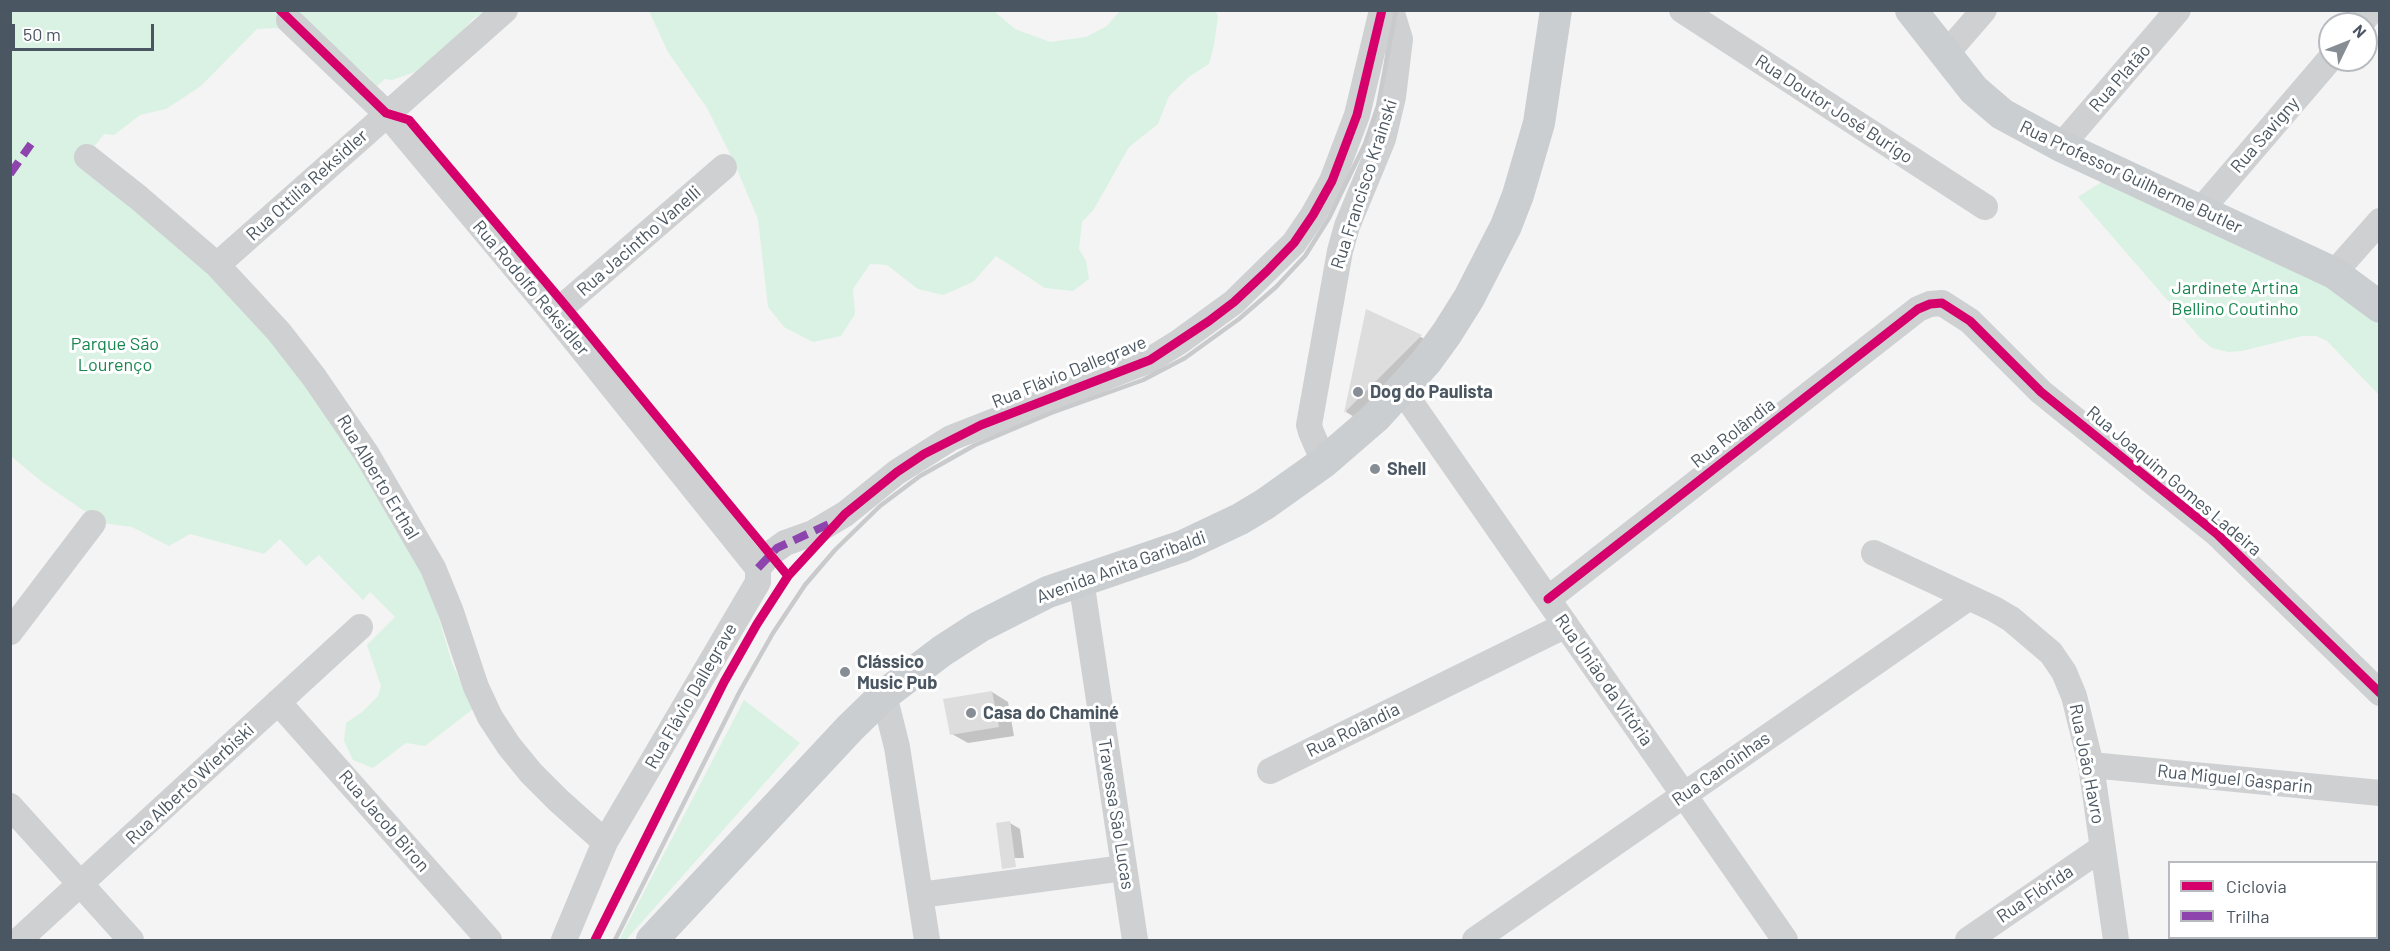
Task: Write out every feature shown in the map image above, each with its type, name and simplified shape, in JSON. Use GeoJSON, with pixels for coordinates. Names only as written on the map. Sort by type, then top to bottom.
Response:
{"type":"FeatureCollection","features":[{"type":"Feature","properties":{"kind":"main road","name":"Avenida Anita Garibaldi"},"geometry":{"type":"LineString","coordinates":[[652,940],[820,758],[884,695],[934,656],[1013,608],[1081,580],[1208,536],[1265,504],[1324,462],[1376,417],[1402,390],[1447,333],[1474,288],[1506,226],[1539,123],[1556,10]]}},
{"type":"Feature","properties":{"kind":"main road","name":"Rua Professor Guilherme Butler"},"geometry":{"type":"LineString","coordinates":[[1911,10],[1974,90],[1988,104],[2017,123],[2061,146],[2334,273],[2379,307]]}},
{"type":"Feature","properties":{"kind":"street","name":"Rua Ottília Reksidler"},"geometry":{"type":"LineString","coordinates":[[217,265],[505,10]]}},
{"type":"Feature","properties":{"kind":"street","name":"Rua Flávio Dallegrave"},"geometry":{"type":"LineString","coordinates":[[564,940],[605,842],[758,582],[758,568],[777,548],[830,524],[897,472],[951,438],[1150,360],[1234,302],[1294,243],[1332,181],[1357,115],[1382,10]]}},
{"type":"Feature","properties":{"kind":"street","name":"Rua Francisco Krainski"},"geometry":{"type":"LineString","coordinates":[[1324,462],[1310,425],[1340,251],[1347,226],[1383,139],[1393,97],[1400,39],[1391,10]]}},
{"type":"Feature","properties":{"kind":"street","name":"Rua Doutor José Burigo"},"geometry":{"type":"LineString","coordinates":[[1682,10],[1985,207]]}},
{"type":"Feature","properties":{"kind":"street"},"geometry":{"type":"LineString","coordinates":[[1945,56],[1984,10]]}},
{"type":"Feature","properties":{"kind":"street","name":"Rua Platão"},"geometry":{"type":"LineString","coordinates":[[2061,146],[2178,10]]}},
{"type":"Feature","properties":{"kind":"street","name":"Rua Rodolfo Reksidler"},"geometry":{"type":"LineString","coordinates":[[289,20],[386,114],[554,314],[758,568]]}},
{"type":"Feature","properties":{"kind":"street","name":"Rua Savigny"},"geometry":{"type":"LineString","coordinates":[[2200,211],[2319,72]]}},
{"type":"Feature","properties":{"kind":"street","name":"Rua Alberto Erthal"},"geometry":{"type":"LineString","coordinates":[[87,158],[139,198],[217,265],[279,332],[314,376],[366,453],[433,568],[452,612],[476,687],[490,717],[509,746],[558,800],[605,842]]}},
{"type":"Feature","properties":{"kind":"street","name":"Rua Jacintho Vanelli"},"geometry":{"type":"LineString","coordinates":[[554,314],[723,167]]}},
{"type":"Feature","properties":{"kind":"street"},"geometry":{"type":"LineString","coordinates":[[2334,273],[2379,221]]}},
{"type":"Feature","properties":{"kind":"street","name":"Rua Rolândia"},"geometry":{"type":"LineString","coordinates":[[1548,599],[1918,309],[1930,304],[1942,303]]}},
{"type":"Feature","properties":{"kind":"street","name":"Rua Joaquim Gomes Ladeira"},"geometry":{"type":"LineString","coordinates":[[1942,303],[1970,321],[2041,392],[2217,534],[2379,693]]}},
{"type":"Feature","properties":{"kind":"street","name":"Rua União da Vitória"},"geometry":{"type":"LineString","coordinates":[[1402,390],[1785,940]]}},
{"type":"Feature","properties":{"kind":"street"},"geometry":{"type":"LineString","coordinates":[[10,632],[93,523]]}},
{"type":"Feature","properties":{"kind":"street","name":"Rua João Havro"},"geometry":{"type":"LineString","coordinates":[[1874,553],[2011,619],[2051,652],[2064,672],[2074,696],[2091,765],[2116,940]]}},
{"type":"Feature","properties":{"kind":"street","name":"Travessa São Lucas"},"geometry":{"type":"LineString","coordinates":[[1081,580],[1135,940]]}},
{"type":"Feature","properties":{"kind":"street","name":"Rua Canoinhas"},"geometry":{"type":"LineString","coordinates":[[1475,940],[1968,598]]}},
{"type":"Feature","properties":{"kind":"street","name":"Rua Rolândia"},"geometry":{"type":"LineString","coordinates":[[1270,771],[1566,625]]}},
{"type":"Feature","properties":{"kind":"street","name":"Rua Alberto Wierbiski"},"geometry":{"type":"LineString","coordinates":[[19,940],[360,627]]}},
{"type":"Feature","properties":{"kind":"street"},"geometry":{"type":"LineString","coordinates":[[884,695],[897,747],[927,940]]}},
{"type":"Feature","properties":{"kind":"street","name":"Rua Jacob Biron"},"geometry":{"type":"LineString","coordinates":[[279,702],[489,940]]}},
{"type":"Feature","properties":{"kind":"street","name":"Rua Miguel Gasparin"},"geometry":{"type":"LineString","coordinates":[[2091,765],[2379,793]]}},
{"type":"Feature","properties":{"kind":"street"},"geometry":{"type":"LineString","coordinates":[[10,806],[131,940]]}},
{"type":"Feature","properties":{"kind":"street","name":"Rua Flórida"},"geometry":{"type":"LineString","coordinates":[[1968,940],[2102,849]]}},
{"type":"Feature","properties":{"kind":"street"},"geometry":{"type":"LineString","coordinates":[[920,895],[1124,868]]}},
{"type":"Feature","properties":{"kind":"green space","name":"Parque São Lourenço"},"geometry":{"type":"Polygon","coordinates":[[[10,11],[485,11],[473,19],[449,46],[415,72],[392,80],[385,79],[377,86],[342,55],[312,38],[276,28],[257,29],[201,86],[166,109],[140,115],[114,135],[104,134],[91,151],[313,380],[418,566],[433,598],[452,663],[473,709],[425,746],[406,743],[373,768],[353,760],[344,741],[346,723],[362,712],[378,696],[381,686],[367,645],[395,617],[370,592],[363,600],[319,555],[306,566],[280,539],[264,554],[190,534],[169,546],[132,527],[102,523],[42,482],[11,456],[10,11]]]}},
{"type":"Feature","properties":{"kind":"green space"},"geometry":{"type":"Polygon","coordinates":[[[649,11],[994,11],[1015,29],[1050,42],[1086,37],[1107,26],[1120,11],[1215,11],[1218,16],[1209,64],[1190,76],[1169,96],[1158,124],[1129,147],[1094,209],[1082,222],[1079,249],[1086,261],[1089,279],[1073,291],[1045,288],[996,256],[973,282],[943,295],[918,289],[887,265],[870,264],[853,289],[855,314],[841,336],[813,342],[784,327],[768,307],[758,219],[733,160],[707,108],[668,52],[649,11]]]}},
{"type":"Feature","properties":{"kind":"green space","name":"Jardinete Artina Bellino Coutinho"},"geometry":{"type":"Polygon","coordinates":[[[2105,180],[2313,276],[2379,321],[2379,395],[2327,341],[2316,336],[2302,336],[2242,351],[2228,352],[2212,348],[2201,339],[2078,197],[2105,180]]]}},
{"type":"Feature","properties":{"kind":"green space"},"geometry":{"type":"Polygon","coordinates":[[[744,700],[800,743],[626,940],[619,940],[744,700]]]}},
{"type":"Feature","properties":{"kind":"building"},"geometry":{"type":"Polygon","coordinates":[[[1366,309],[1422,335],[1344,413],[1366,309]]]}},
{"type":"Feature","properties":{"kind":"building","name":"Casa do Chaminé"},"geometry":{"type":"Polygon","coordinates":[[[992,691],[999,727],[950,735],[943,699],[992,691]]]}},
{"type":"Feature","properties":{"kind":"building"},"geometry":{"type":"Polygon","coordinates":[[[1010,821],[1016,867],[1002,869],[996,823],[1010,821]]]}},
{"type":"Feature","properties":{"kind":"railway"},"geometry":{"type":"LineString","coordinates":[[615,940],[739,693],[773,633],[805,585],[835,550],[880,506],[920,476],[975,445],[1051,413],[1143,380],[1185,358],[1239,319],[1276,287],[1305,256],[1329,218],[1365,144],[1378,106],[1396,10]]}},
{"type":"Feature","properties":{"kind":"marked path"},"geometry":{"type":"LineString","coordinates":[[10,174],[31,144]]}},
{"type":"Feature","properties":{"kind":"marked path"},"geometry":{"type":"LineString","coordinates":[[758,568],[777,548],[829,524]]}},
{"type":"Feature","properties":{"kind":"cycle path"},"geometry":{"type":"LineString","coordinates":[[280,10],[386,113],[409,120],[788,576]]}},
{"type":"Feature","properties":{"kind":"cycle path"},"geometry":{"type":"LineString","coordinates":[[595,940],[724,682],[788,576],[845,514],[897,472],[924,454],[981,425],[1150,360],[1234,302],[1267,271],[1294,243],[1332,181],[1357,115],[1382,10]]}},
{"type":"Feature","properties":{"kind":"cycle path"},"geometry":{"type":"LineString","coordinates":[[1548,599],[1918,309],[1930,304],[1942,303],[1970,321],[2041,392],[2217,534],[2380,693]]}},
{"type":"Feature","properties":{"kind":"place","name":"Dog do Paulista"},"geometry":{"type":"Point","coordinates":[1358,392]}},
{"type":"Feature","properties":{"kind":"place","name":"Shell"},"geometry":{"type":"Point","coordinates":[1375,469]}},
{"type":"Feature","properties":{"kind":"place","name":"Clássico Music Pub"},"geometry":{"type":"Point","coordinates":[845,672]}},
{"type":"Feature","properties":{"kind":"place","name":"Casa do Chaminé"},"geometry":{"type":"Point","coordinates":[971,713]}}]}
